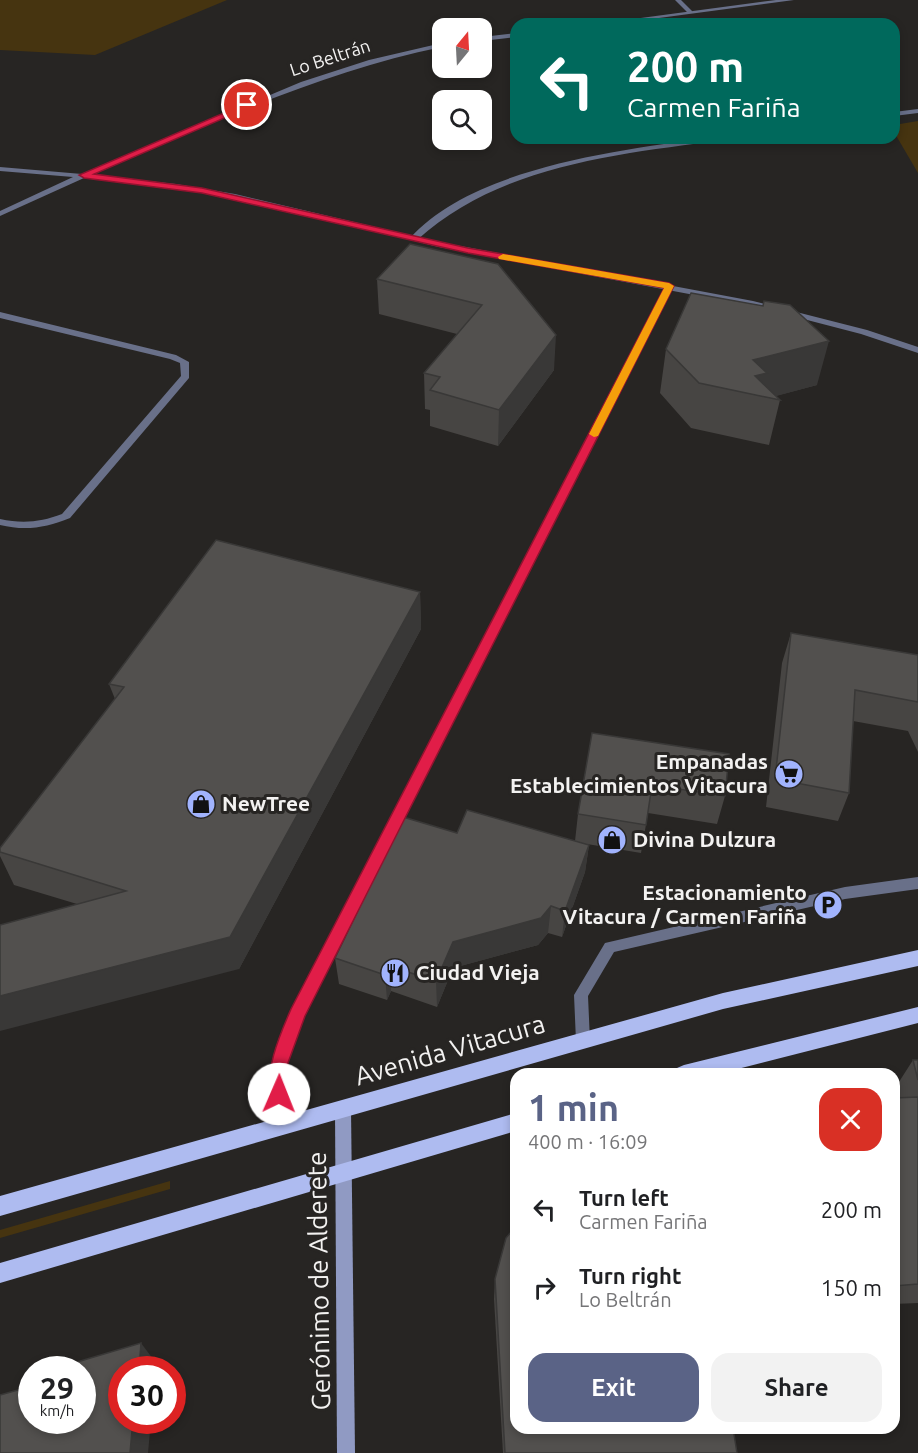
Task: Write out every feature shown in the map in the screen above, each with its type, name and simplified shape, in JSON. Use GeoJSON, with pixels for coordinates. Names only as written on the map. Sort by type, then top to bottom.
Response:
{"type":"FeatureCollection","features":[{"type":"Feature","properties":{"kind":"main road","name":"Avenida Vitacura"},"geometry":{"type":"LineString","coordinates":[[0,1206],[723,1001],[918,958]]}},
{"type":"Feature","properties":{"kind":"main road"},"geometry":{"type":"LineString","coordinates":[[708,1068],[918,1015]]}},
{"type":"Feature","properties":{"kind":"main road","name":"Gerónimo de Alderete"},"geometry":{"type":"LineString","coordinates":[[343,1109],[346,1453]]}},
{"type":"Feature","properties":{"kind":"main road"},"geometry":{"type":"LineString","coordinates":[[0,1273],[510,1124]]}},
{"type":"Feature","properties":{"kind":"street"},"geometry":{"type":"LineString","coordinates":[[678,0],[690,12]]}},
{"type":"Feature","properties":{"kind":"street"},"geometry":{"type":"LineString","coordinates":[[644,18],[791,0]]}},
{"type":"Feature","properties":{"kind":"street"},"geometry":{"type":"LineString","coordinates":[[492,38],[510,36]]}},
{"type":"Feature","properties":{"kind":"street","name":"Lo Beltrán"},"geometry":{"type":"LineString","coordinates":[[0,214],[84,175],[306,81],[364,63],[432,47]]}},
{"type":"Feature","properties":{"kind":"street"},"geometry":{"type":"LineString","coordinates":[[900,113],[918,111]]}},
{"type":"Feature","properties":{"kind":"street"},"geometry":{"type":"LineString","coordinates":[[414,238],[444,213],[495,185],[537,170],[588,159],[685,144]]}},
{"type":"Feature","properties":{"kind":"street"},"geometry":{"type":"LineString","coordinates":[[0,169],[84,175],[202,190],[519,260],[669,286],[804,314],[918,350]]}},
{"type":"Feature","properties":{"kind":"street"},"geometry":{"type":"LineString","coordinates":[[289,1125],[279,1094],[279,1063],[297,1014],[669,286]]}},
{"type":"Feature","properties":{"kind":"street"},"geometry":{"type":"LineString","coordinates":[[0,315],[173,357],[184,362],[186,376],[66,516],[48,524],[20,528],[0,522]]}},
{"type":"Feature","properties":{"kind":"street"},"geometry":{"type":"LineString","coordinates":[[583,1041],[581,995],[610,947],[845,892],[918,883]]}},
{"type":"Feature","properties":{"kind":"shaded area"},"geometry":{"type":"Polygon","coordinates":[[[0,0],[227,0],[95,55],[0,50],[0,0]]]}},
{"type":"Feature","properties":{"kind":"shaded area"},"geometry":{"type":"Polygon","coordinates":[[[918,121],[918,173],[900,142],[900,124],[918,121]]]}},
{"type":"Feature","properties":{"kind":"shaded area"},"geometry":{"type":"Polygon","coordinates":[[[170,1181],[170,1189],[0,1238],[0,1230],[170,1181]]]}},
{"type":"Feature","properties":{"kind":"building"},"geometry":{"type":"Polygon","coordinates":[[[410,244],[498,264],[556,335],[499,410],[430,390],[440,377],[424,373],[482,305],[377,279],[410,244]]]}},
{"type":"Feature","properties":{"kind":"building"},"geometry":{"type":"Polygon","coordinates":[[[691,293],[763,306],[764,301],[790,305],[829,341],[753,360],[767,373],[755,376],[780,400],[699,383],[666,349],[691,293]]]}},
{"type":"Feature","properties":{"kind":"building","name":"NewTree"},"geometry":{"type":"Polygon","coordinates":[[[216,540],[420,592],[230,937],[0,996],[0,925],[126,891],[0,852],[0,848],[124,687],[109,684],[216,540]]]}},
{"type":"Feature","properties":{"kind":"building"},"geometry":{"type":"Polygon","coordinates":[[[791,633],[918,655],[918,702],[855,690],[849,793],[775,779],[791,633]]]}},
{"type":"Feature","properties":{"kind":"building"},"geometry":{"type":"Polygon","coordinates":[[[592,733],[729,754],[725,796],[652,785],[646,825],[578,814],[592,733]]]}},
{"type":"Feature","properties":{"kind":"building"},"geometry":{"type":"Polygon","coordinates":[[[467,810],[589,845],[565,911],[551,906],[541,918],[453,942],[436,981],[389,966],[385,975],[335,958],[403,817],[457,833],[467,810]]]}},
{"type":"Feature","properties":{"kind":"building"},"geometry":{"type":"Polygon","coordinates":[[[913,1060],[918,1060],[918,1080],[913,1060]]]}},
{"type":"Feature","properties":{"kind":"building"},"geometry":{"type":"Polygon","coordinates":[[[918,1097],[918,1284],[900,1286],[900,1098],[918,1097]]]}},
{"type":"Feature","properties":{"kind":"building"},"geometry":{"type":"Polygon","coordinates":[[[510,1233],[510,1434],[734,1434],[737,1453],[505,1453],[495,1279],[506,1238],[510,1233]]]}},
{"type":"Feature","properties":{"kind":"building"},"geometry":{"type":"Polygon","coordinates":[[[141,1343],[140,1356],[108,1356],[108,1434],[132,1434],[130,1453],[0,1453],[0,1395],[18,1390],[18,1434],[96,1434],[96,1356],[141,1343]]]}},
{"type":"Feature","properties":{"kind":"slow traffic"},"geometry":{"type":"LineString","coordinates":[[503,257],[669,286],[594,434]]}},
{"type":"Feature","properties":{"kind":"place","name":"Empanadas Establecimientos Vitacura"},"geometry":{"type":"Point","coordinates":[789,774]}},
{"type":"Feature","properties":{"kind":"place","name":"NewTree"},"geometry":{"type":"Point","coordinates":[201,804]}},
{"type":"Feature","properties":{"kind":"place","name":"Divina Dulzura"},"geometry":{"type":"Point","coordinates":[612,840]}},
{"type":"Feature","properties":{"kind":"place","name":"Estacionamiento Vitacura / Carmen Fariña"},"geometry":{"type":"Point","coordinates":[828,905]}},
{"type":"Feature","properties":{"kind":"place","name":"Ciudad Vieja"},"geometry":{"type":"Point","coordinates":[395,973]}},
{"type":"Feature","properties":{"kind":"route"},"geometry":{"type":"LineString","coordinates":[[247,105],[84,175],[202,190],[468,250],[669,286],[297,1014],[279,1063],[279,1094]]}}]}
